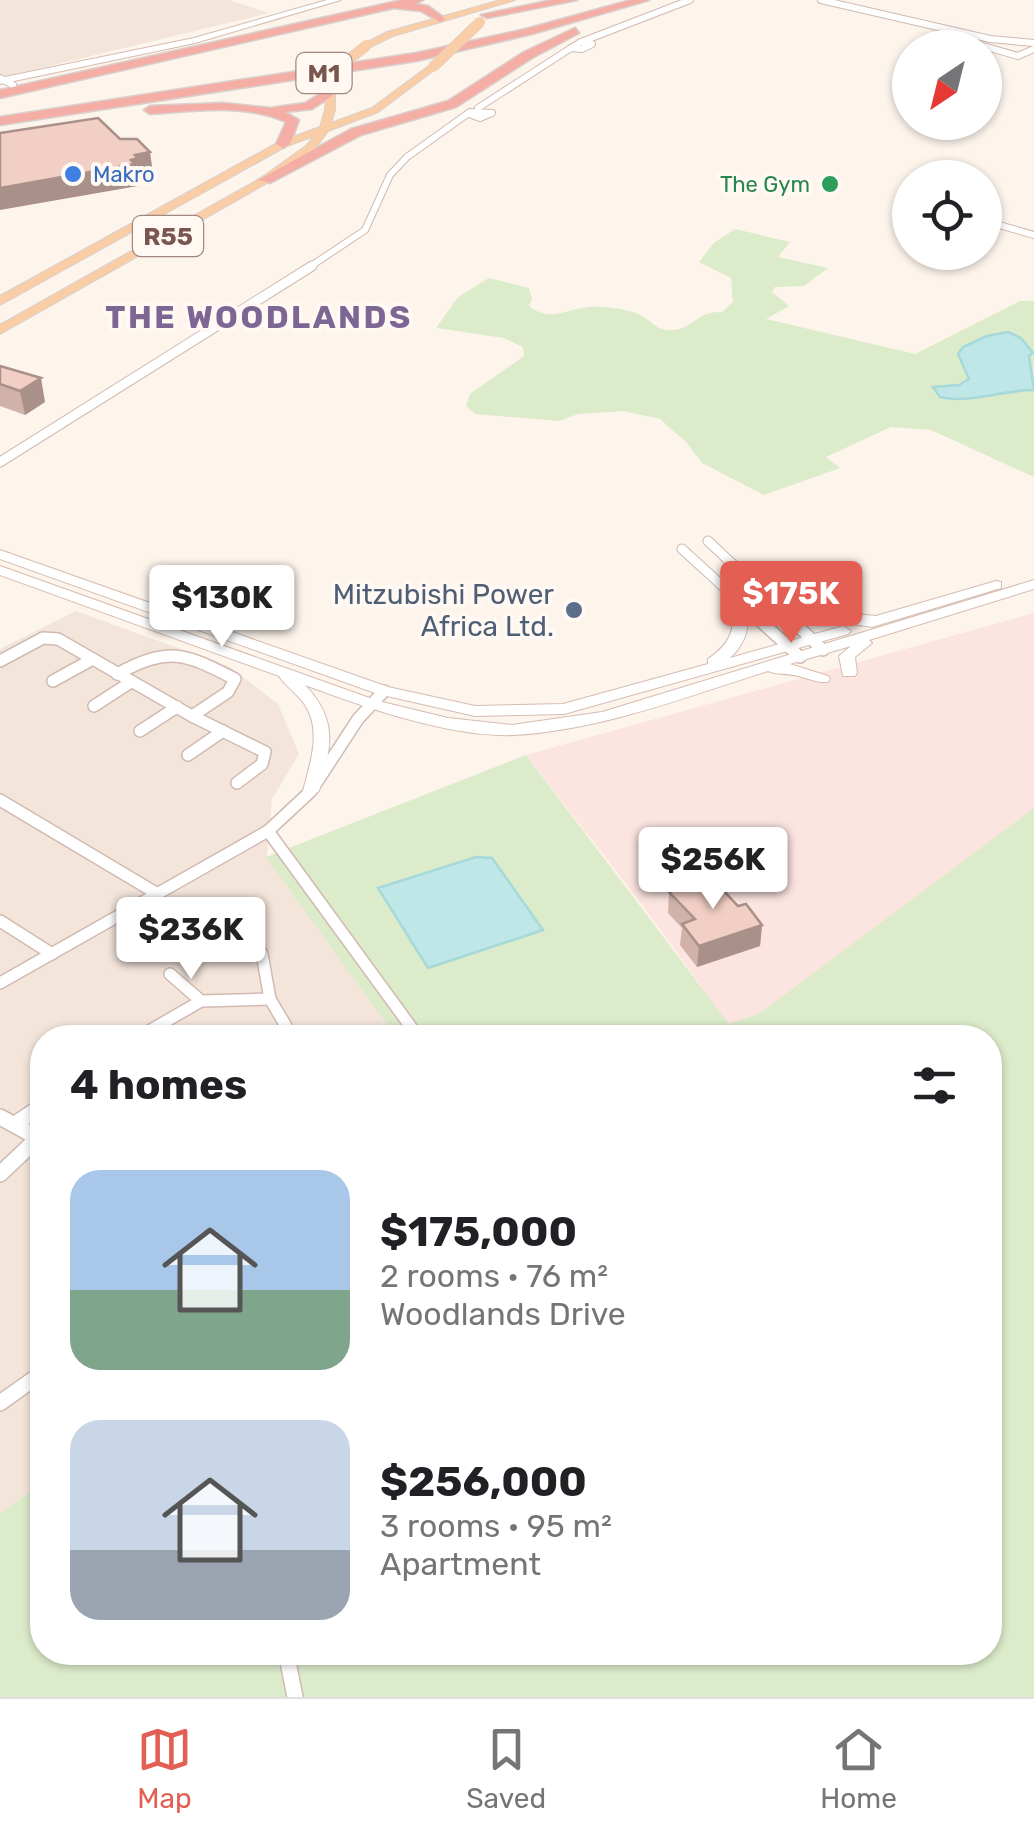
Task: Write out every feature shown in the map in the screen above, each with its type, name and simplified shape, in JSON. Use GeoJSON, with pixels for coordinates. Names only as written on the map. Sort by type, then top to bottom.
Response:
{"type":"FeatureCollection","features":[{"type":"Feature","properties":{"kind":"highway"},"geometry":{"type":"LineString","coordinates":[[6,84],[416,0]]}},
{"type":"Feature","properties":{"kind":"highway"},"geometry":{"type":"LineString","coordinates":[[491,11],[570,0]]}},
{"type":"Feature","properties":{"kind":"highway","name":"M1"},"geometry":{"type":"LineString","coordinates":[[0,112],[408,50],[513,28],[613,0]]}},
{"type":"Feature","properties":{"kind":"highway","name":"M1"},"geometry":{"type":"LineString","coordinates":[[0,124],[416,57],[528,32],[642,0]]}},
{"type":"Feature","properties":{"kind":"highway"},"geometry":{"type":"LineString","coordinates":[[265,180],[348,136],[446,107],[552,42],[663,0]]}},
{"type":"Feature","properties":{"kind":"highway"},"geometry":{"type":"LineString","coordinates":[[385,6],[424,8],[440,18]]}},
{"type":"Feature","properties":{"kind":"highway"},"geometry":{"type":"LineString","coordinates":[[0,124],[114,112],[304,107],[329,88]]}},
{"type":"Feature","properties":{"kind":"highway"},"geometry":{"type":"LineString","coordinates":[[375,110],[429,109],[467,94]]}},
{"type":"Feature","properties":{"kind":"highway"},"geometry":{"type":"LineString","coordinates":[[246,110],[293,120],[283,144]]}},
{"type":"Feature","properties":{"kind":"main road"},"geometry":{"type":"LineString","coordinates":[[6,84],[195,40],[337,0]]}},
{"type":"Feature","properties":{"kind":"main road","name":"R55"},"geometry":{"type":"LineString","coordinates":[[0,300],[283,144],[375,110],[433,66],[491,11],[511,0]]}},
{"type":"Feature","properties":{"kind":"main road","name":"R55"},"geometry":{"type":"LineString","coordinates":[[329,88],[342,66],[368,45],[440,18],[491,11]]}},
{"type":"Feature","properties":{"kind":"main road"},"geometry":{"type":"LineString","coordinates":[[325,128],[330,110],[329,88]]}},
{"type":"Feature","properties":{"kind":"main road","name":"R55"},"geometry":{"type":"LineString","coordinates":[[0,330],[265,180],[310,148],[325,128]]}},
{"type":"Feature","properties":{"kind":"main road"},"geometry":{"type":"LineString","coordinates":[[0,554],[448,724],[541,728],[604,717],[752,672],[794,652]]}},
{"type":"Feature","properties":{"kind":"main road"},"geometry":{"type":"LineString","coordinates":[[0,570],[271,666],[378,697],[509,713],[564,710],[794,652],[1034,584]]}},
{"type":"Feature","properties":{"kind":"main road"},"geometry":{"type":"LineString","coordinates":[[850,674],[848,656],[880,626],[1034,573]]}},
{"type":"Feature","properties":{"kind":"main road"},"geometry":{"type":"LineString","coordinates":[[765,594],[819,615],[880,626]]}},
{"type":"Feature","properties":{"kind":"main road"},"geometry":{"type":"LineString","coordinates":[[672,681],[735,647],[743,628],[739,602]]}},
{"type":"Feature","properties":{"kind":"main road"},"geometry":{"type":"LineString","coordinates":[[271,666],[309,696],[320,718],[324,744],[311,791]]}},
{"type":"Feature","properties":{"kind":"main road"},"geometry":{"type":"LineString","coordinates":[[752,672],[792,669],[822,680]]}},
{"type":"Feature","properties":{"kind":"street"},"geometry":{"type":"LineString","coordinates":[[0,462],[358,237],[375,219],[393,172],[472,112],[577,46],[690,0]]}},
{"type":"Feature","properties":{"kind":"street"},"geometry":{"type":"LineString","coordinates":[[821,0],[990,39],[1018,39],[1034,46]]}},
{"type":"Feature","properties":{"kind":"street"},"geometry":{"type":"LineString","coordinates":[[446,132],[488,115],[498,101],[577,46],[592,44],[628,22]]}},
{"type":"Feature","properties":{"kind":"street"},"geometry":{"type":"LineString","coordinates":[[1002,52],[1014,55],[1034,46]]}},
{"type":"Feature","properties":{"kind":"street"},"geometry":{"type":"LineString","coordinates":[[472,112],[488,115]]}},
{"type":"Feature","properties":{"kind":"street"},"geometry":{"type":"LineString","coordinates":[[1002,224],[1034,234]]}},
{"type":"Feature","properties":{"kind":"street"},"geometry":{"type":"LineString","coordinates":[[708,541],[818,645]]}},
{"type":"Feature","properties":{"kind":"street"},"geometry":{"type":"LineString","coordinates":[[682,549],[794,652]]}},
{"type":"Feature","properties":{"kind":"street"},"geometry":{"type":"LineString","coordinates":[[1,660],[50,637],[266,754],[262,764],[238,783]]}},
{"type":"Feature","properties":{"kind":"street"},"geometry":{"type":"LineString","coordinates":[[117,674],[153,654],[173,651],[235,679],[228,692],[192,716]]}},
{"type":"Feature","properties":{"kind":"street"},"geometry":{"type":"LineString","coordinates":[[54,681],[90,660]]}},
{"type":"Feature","properties":{"kind":"street"},"geometry":{"type":"LineString","coordinates":[[94,706],[131,682]]}},
{"type":"Feature","properties":{"kind":"street"},"geometry":{"type":"LineString","coordinates":[[0,983],[268,831],[311,791],[378,697]]}},
{"type":"Feature","properties":{"kind":"street"},"geometry":{"type":"LineString","coordinates":[[140,730],[177,708]]}},
{"type":"Feature","properties":{"kind":"street"},"geometry":{"type":"LineString","coordinates":[[188,755],[223,731]]}},
{"type":"Feature","properties":{"kind":"street"},"geometry":{"type":"LineString","coordinates":[[0,800],[156,893]]}},
{"type":"Feature","properties":{"kind":"street"},"geometry":{"type":"LineString","coordinates":[[268,831],[410,1025]]}},
{"type":"Feature","properties":{"kind":"street"},"geometry":{"type":"LineString","coordinates":[[0,921],[52,954]]}},
{"type":"Feature","properties":{"kind":"street"},"geometry":{"type":"LineString","coordinates":[[251,938],[262,954],[270,1000],[285,1025]]}},
{"type":"Feature","properties":{"kind":"street"},"geometry":{"type":"LineString","coordinates":[[170,974],[201,1001]]}},
{"type":"Feature","properties":{"kind":"street"},"geometry":{"type":"LineString","coordinates":[[159,1025],[201,1001],[270,1000]]}},
{"type":"Feature","properties":{"kind":"street"},"geometry":{"type":"LineString","coordinates":[[15,1124],[30,1114]]}},
{"type":"Feature","properties":{"kind":"street"},"geometry":{"type":"LineString","coordinates":[[0,1116],[30,1133]]}},
{"type":"Feature","properties":{"kind":"street"},"geometry":{"type":"LineString","coordinates":[[0,1174],[30,1148]]}},
{"type":"Feature","properties":{"kind":"street"},"geometry":{"type":"LineString","coordinates":[[0,1403],[30,1382]]}},
{"type":"Feature","properties":{"kind":"street"},"geometry":{"type":"LineString","coordinates":[[289,1665],[295,1697]]}},
{"type":"Feature","properties":{"kind":"shaded area"},"geometry":{"type":"Polygon","coordinates":[[[0,0],[229,0],[269,13],[0,78],[0,0]]]}},
{"type":"Feature","properties":{"kind":"shaded area"},"geometry":{"type":"Polygon","coordinates":[[[76,611],[230,667],[278,704],[299,754],[272,799],[267,857],[387,1025],[30,1025],[30,1492],[0,1514],[0,649],[76,611]]]}},
{"type":"Feature","properties":{"kind":"shaded area"},"geometry":{"type":"Polygon","coordinates":[[[1034,613],[1034,808],[760,1013],[729,1025],[526,755],[1034,613]]]}},
{"type":"Feature","properties":{"kind":"green space"},"geometry":{"type":"Polygon","coordinates":[[[735,229],[790,242],[778,257],[828,268],[804,286],[775,287],[772,292],[789,306],[766,319],[915,354],[1020,301],[1034,301],[1034,477],[931,430],[891,427],[826,457],[840,468],[764,495],[702,463],[660,419],[624,411],[578,414],[559,421],[475,414],[466,406],[470,394],[524,356],[523,347],[504,338],[436,328],[458,297],[489,278],[529,288],[529,306],[545,314],[610,308],[639,314],[663,329],[679,329],[706,314],[722,312],[733,302],[731,278],[699,262],[714,243],[735,229]]]}},
{"type":"Feature","properties":{"kind":"green space"},"geometry":{"type":"Polygon","coordinates":[[[526,755],[729,1024],[760,1013],[1034,808],[1034,1697],[0,1697],[0,1514],[30,1492],[30,1665],[1002,1665],[1002,1025],[387,1025],[266,857],[526,755]]]}},
{"type":"Feature","properties":{"kind":"water"},"geometry":{"type":"Polygon","coordinates":[[[1008,332],[1021,338],[1033,353],[1029,356],[1034,390],[963,399],[940,397],[933,387],[959,385],[969,379],[958,354],[963,347],[1008,332]]]}},
{"type":"Feature","properties":{"kind":"water"},"geometry":{"type":"Polygon","coordinates":[[[476,857],[492,858],[543,930],[428,968],[378,888],[476,857]]]}},
{"type":"Feature","properties":{"kind":"building"},"geometry":{"type":"Polygon","coordinates":[[[98,118],[120,139],[137,139],[150,152],[135,155],[138,158],[131,160],[135,164],[0,188],[0,133],[98,118]]]}},
{"type":"Feature","properties":{"kind":"building"},"geometry":{"type":"Polygon","coordinates":[[[0,366],[41,378],[20,391],[0,384],[0,366]]]}},
{"type":"Feature","properties":{"kind":"building"},"geometry":{"type":"Polygon","coordinates":[[[710,876],[738,906],[746,904],[762,925],[699,946],[682,924],[695,919],[669,892],[710,876]]]}},
{"type":"Feature","properties":{"kind":"place","name":"Makro"},"geometry":{"type":"Point","coordinates":[73,174]}},
{"type":"Feature","properties":{"kind":"place","name":"The Gym"},"geometry":{"type":"Point","coordinates":[830,184]}},
{"type":"Feature","properties":{"kind":"place","name":"Mitzubishi Power Africa Ltd."},"geometry":{"type":"Point","coordinates":[574,610]}},
{"type":"Feature","properties":{"kind":"district","name":"THE WOODLANDS"},"geometry":{"type":"Point","coordinates":[259,317]}}]}
